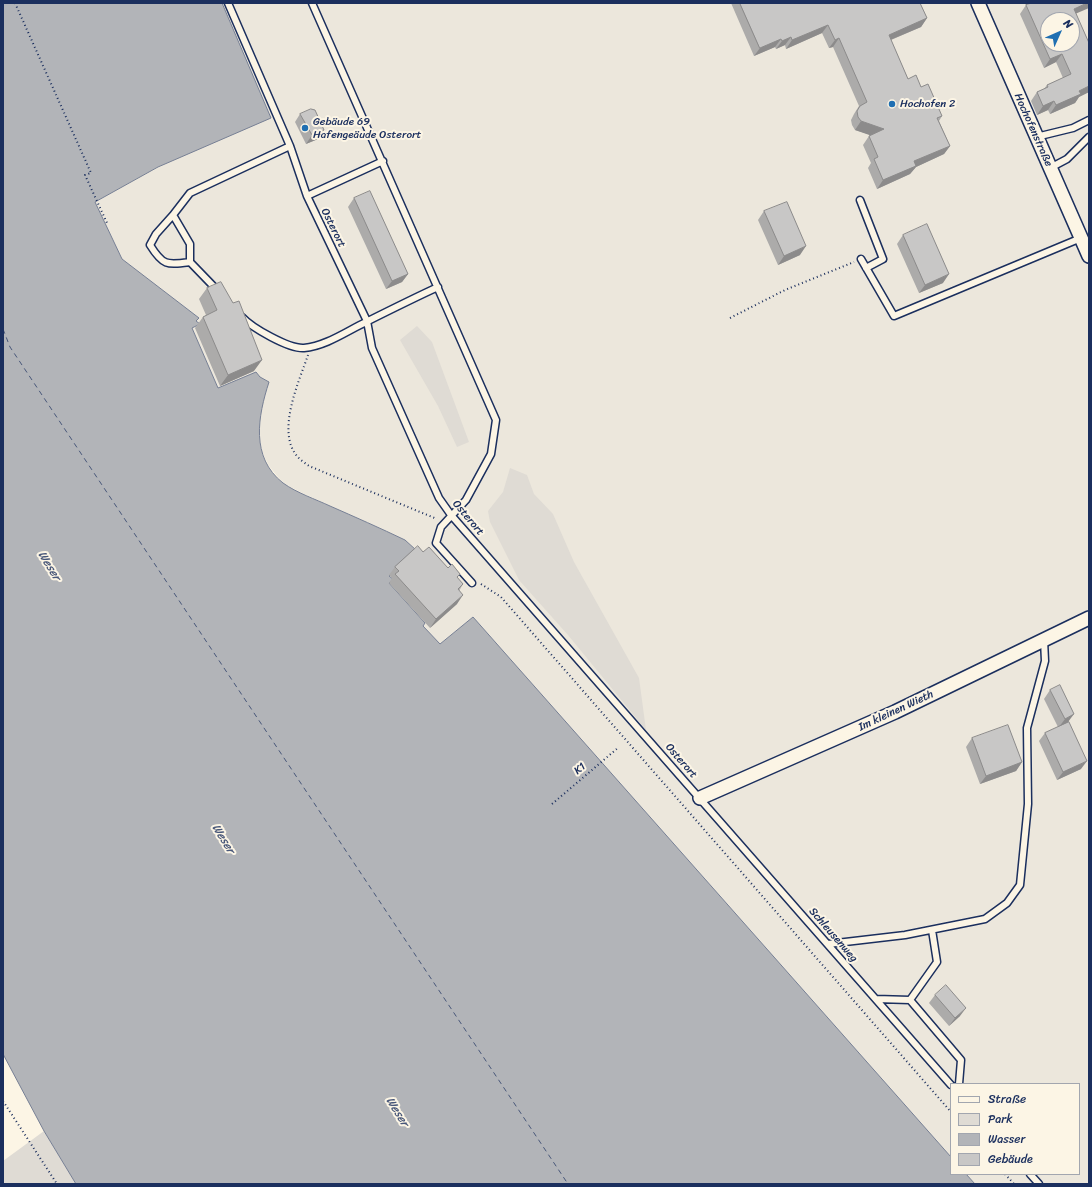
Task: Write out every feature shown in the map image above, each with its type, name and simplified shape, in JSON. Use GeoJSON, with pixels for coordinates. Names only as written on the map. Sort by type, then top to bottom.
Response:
{"type":"FeatureCollection","features":[{"type":"Feature","properties":{"kind":"street","name":"Hochofenstraße"},"geometry":{"type":"LineString","coordinates":[[978,3],[1089,256]]}},
{"type":"Feature","properties":{"kind":"street","name":"Im kleinen Wieth"},"geometry":{"type":"LineString","coordinates":[[700,798],[895,712],[1089,618]]}},
{"type":"Feature","properties":{"kind":"lane","name":"Osterort"},"geometry":{"type":"LineString","coordinates":[[228,3],[290,146],[307,196],[367,321],[372,348],[439,498],[451,515],[700,798]]}},
{"type":"Feature","properties":{"kind":"lane"},"geometry":{"type":"LineString","coordinates":[[312,3],[496,420],[491,454],[466,500],[441,527],[436,542],[472,583]]}},
{"type":"Feature","properties":{"kind":"lane"},"geometry":{"type":"LineString","coordinates":[[1036,137],[1073,128],[1089,120]]}},
{"type":"Feature","properties":{"kind":"lane"},"geometry":{"type":"LineString","coordinates":[[1050,168],[1067,159],[1089,137]]}},
{"type":"Feature","properties":{"kind":"lane"},"geometry":{"type":"LineString","coordinates":[[190,262],[169,264],[159,258],[150,245],[156,234],[190,193],[290,146]]}},
{"type":"Feature","properties":{"kind":"lane"},"geometry":{"type":"LineString","coordinates":[[307,196],[383,161]]}},
{"type":"Feature","properties":{"kind":"lane"},"geometry":{"type":"LineString","coordinates":[[860,200],[883,259],[866,268]]}},
{"type":"Feature","properties":{"kind":"lane"},"geometry":{"type":"LineString","coordinates":[[173,215],[190,244],[190,262],[222,296]]}},
{"type":"Feature","properties":{"kind":"lane"},"geometry":{"type":"LineString","coordinates":[[861,259],[894,316],[1081,238]]}},
{"type":"Feature","properties":{"kind":"lane"},"geometry":{"type":"LineString","coordinates":[[238,312],[248,324],[274,339],[302,348],[310,347],[338,336],[438,287]]}},
{"type":"Feature","properties":{"kind":"lane"},"geometry":{"type":"LineString","coordinates":[[828,944],[905,935],[986,919],[1007,903],[1020,885],[1028,804],[1027,728],[1045,661],[1044,640]]}},
{"type":"Feature","properties":{"kind":"lane","name":"Schleusenweg"},"geometry":{"type":"LineString","coordinates":[[700,798],[950,1084]]}},
{"type":"Feature","properties":{"kind":"lane"},"geometry":{"type":"LineString","coordinates":[[910,1000],[937,962],[932,930]]}},
{"type":"Feature","properties":{"kind":"lane"},"geometry":{"type":"LineString","coordinates":[[876,999],[910,1000],[962,1060],[959,1083]]}},
{"type":"Feature","properties":{"kind":"lane"},"geometry":{"type":"LineString","coordinates":[[1031,1175],[1039,1184]]}},
{"type":"Feature","properties":{"kind":"path"},"geometry":{"type":"LineString","coordinates":[[15,3],[91,173],[85,175],[107,223]]}},
{"type":"Feature","properties":{"kind":"path"},"geometry":{"type":"LineString","coordinates":[[730,318],[785,290],[861,259]]}},
{"type":"Feature","properties":{"kind":"path"},"geometry":{"type":"LineString","coordinates":[[310,347],[291,404],[288,428],[291,444],[296,456],[309,466],[421,514],[438,519],[451,515]]}},
{"type":"Feature","properties":{"kind":"path"},"geometry":{"type":"LineString","coordinates":[[472,583],[481,584],[501,598],[950,1111]]}},
{"type":"Feature","properties":{"kind":"path","name":"K1"},"geometry":{"type":"LineString","coordinates":[[552,804],[619,747]]}},
{"type":"Feature","properties":{"kind":"path"},"geometry":{"type":"LineString","coordinates":[[3,1101],[57,1184]]}},
{"type":"Feature","properties":{"kind":"path"},"geometry":{"type":"LineString","coordinates":[[1007,1175],[1014,1184]]}},
{"type":"Feature","properties":{"kind":"shaded area"},"geometry":{"type":"Polygon","coordinates":[[[222,3],[1089,3],[1089,1184],[975,1184],[967,1175],[1080,1175],[1080,1083],[950,1083],[950,1156],[473,617],[439,644],[423,626],[425,623],[389,583],[389,575],[416,550],[405,540],[283,483],[269,466],[261,450],[259,434],[261,405],[269,382],[260,377],[256,372],[218,388],[192,328],[199,324],[196,321],[199,318],[122,259],[95,202],[267,108],[222,3]]]}},
{"type":"Feature","properties":{"kind":"green space"},"geometry":{"type":"Polygon","coordinates":[[[417,326],[432,342],[469,442],[457,447],[438,406],[400,340],[417,326]]]}},
{"type":"Feature","properties":{"kind":"green space"},"geometry":{"type":"Polygon","coordinates":[[[510,468],[527,475],[534,494],[553,514],[574,562],[639,678],[646,730],[568,635],[519,580],[490,522],[488,511],[503,492],[510,468]]]}},
{"type":"Feature","properties":{"kind":"green space"},"geometry":{"type":"Polygon","coordinates":[[[44,1131],[76,1184],[3,1184],[3,1161],[44,1131]]]}},
{"type":"Feature","properties":{"kind":"water","name":"Weser"},"geometry":{"type":"Polygon","coordinates":[[[3,3],[222,3],[271,118],[158,167],[95,202],[122,259],[199,318],[196,321],[200,324],[192,328],[218,388],[256,372],[260,377],[269,382],[262,408],[260,436],[261,449],[265,461],[272,473],[294,490],[405,540],[416,550],[389,576],[393,579],[389,583],[425,623],[423,626],[440,644],[473,617],[950,1156],[950,1175],[967,1175],[975,1184],[76,1184],[44,1131],[3,1054],[3,3]]]}},
{"type":"Feature","properties":{"kind":"building","name":"Hochofen 2"},"geometry":{"type":"Polygon","coordinates":[[[740,3],[920,3],[927,18],[889,35],[908,79],[916,75],[921,87],[928,84],[942,116],[937,118],[950,146],[914,161],[916,166],[883,180],[874,159],[878,157],[869,136],[884,129],[861,121],[858,117],[857,111],[860,106],[867,102],[839,38],[835,40],[828,25],[792,40],[791,37],[782,41],[781,39],[760,48],[740,3]]]}},
{"type":"Feature","properties":{"kind":"building"},"geometry":{"type":"Polygon","coordinates":[[[1032,3],[1087,3],[1074,9],[1075,12],[1040,12],[1040,36],[1026,5],[1032,3]]]}},
{"type":"Feature","properties":{"kind":"building"},"geometry":{"type":"Polygon","coordinates":[[[1080,23],[1089,43],[1089,86],[1079,91],[1081,94],[1056,105],[1054,101],[1043,106],[1037,92],[1048,87],[1047,85],[1071,74],[1062,54],[1050,59],[1047,52],[1080,52],[1080,23]]]}},
{"type":"Feature","properties":{"kind":"building"},"geometry":{"type":"Polygon","coordinates":[[[311,109],[315,110],[324,130],[312,135],[300,114],[311,109]]]}},
{"type":"Feature","properties":{"kind":"building"},"geometry":{"type":"Polygon","coordinates":[[[370,191],[408,274],[392,281],[354,198],[370,191]]]}},
{"type":"Feature","properties":{"kind":"building"},"geometry":{"type":"Polygon","coordinates":[[[787,202],[806,246],[784,256],[764,211],[787,202]]]}},
{"type":"Feature","properties":{"kind":"building"},"geometry":{"type":"Polygon","coordinates":[[[927,224],[949,274],[925,285],[903,235],[927,224]]]}},
{"type":"Feature","properties":{"kind":"building"},"geometry":{"type":"Polygon","coordinates":[[[221,282],[233,303],[239,301],[262,360],[228,375],[203,317],[217,310],[207,288],[221,282]]]}},
{"type":"Feature","properties":{"kind":"building"},"geometry":{"type":"Polygon","coordinates":[[[418,546],[423,552],[429,547],[448,568],[452,564],[460,574],[457,577],[463,584],[458,589],[463,595],[436,619],[395,574],[399,571],[395,567],[418,546]]]}},
{"type":"Feature","properties":{"kind":"building"},"geometry":{"type":"Polygon","coordinates":[[[1060,685],[1074,714],[1065,719],[1050,690],[1060,685]]]}},
{"type":"Feature","properties":{"kind":"building"},"geometry":{"type":"Polygon","coordinates":[[[1069,722],[1087,761],[1063,772],[1045,733],[1069,722]]]}},
{"type":"Feature","properties":{"kind":"building"},"geometry":{"type":"Polygon","coordinates":[[[1008,725],[1022,762],[986,776],[972,738],[1008,725]]]}},
{"type":"Feature","properties":{"kind":"building"},"geometry":{"type":"Polygon","coordinates":[[[946,985],[966,1008],[955,1018],[935,995],[946,985]]]}},
{"type":"Feature","properties":{"kind":"ferry route"},"geometry":{"type":"LineString","coordinates":[[3,329],[10,347],[568,1184]]}},
{"type":"Feature","properties":{"kind":"place","name":"Hochofen 2"},"geometry":{"type":"Point","coordinates":[892,104]}},
{"type":"Feature","properties":{"kind":"place","name":"Gebäude 69 Hafengeäude Osterort"},"geometry":{"type":"Point","coordinates":[305,128]}}]}
